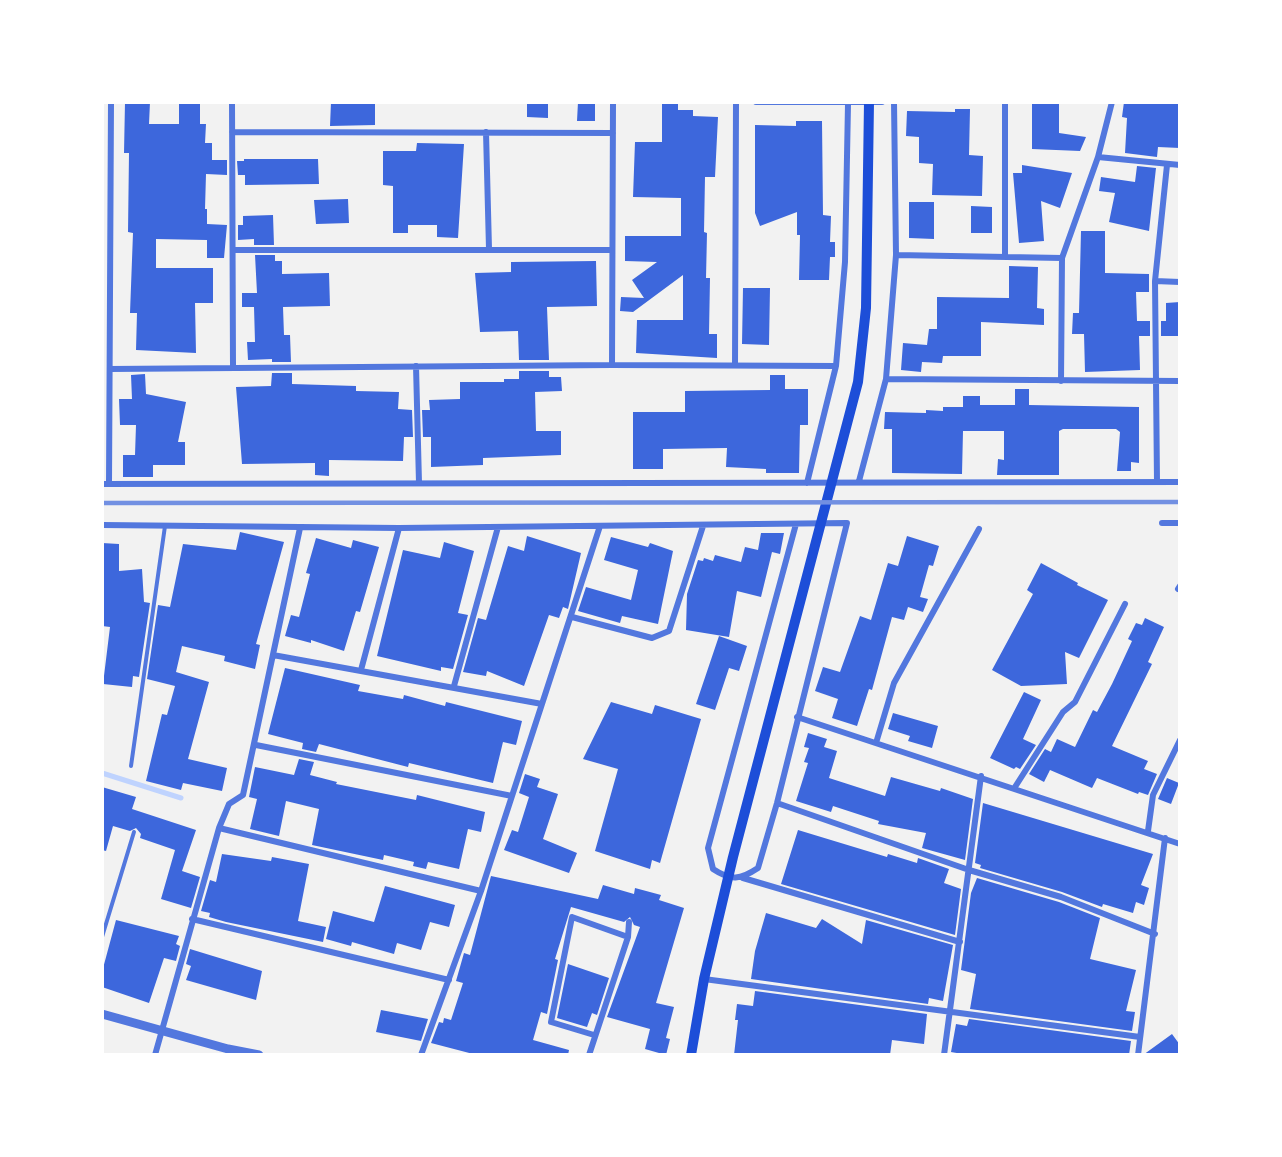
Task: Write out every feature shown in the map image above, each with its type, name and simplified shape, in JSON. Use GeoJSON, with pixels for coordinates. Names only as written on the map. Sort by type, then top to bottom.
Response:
{"type":"FeatureCollection","features":[{"type":"Feature","properties":{"kind":"main road"},"geometry":{"type":"LineString","coordinates":[[692,1055],[704,979],[733,857],[858,382],[866,309],[869,102]]}},
{"type":"Feature","properties":{"kind":"street"},"geometry":{"type":"LineString","coordinates":[[111,102],[110,369],[106,484],[807,483],[859,480],[1180,482]]}},
{"type":"Feature","properties":{"kind":"street"},"geometry":{"type":"LineString","coordinates":[[232,102],[233,368]]}},
{"type":"Feature","properties":{"kind":"street"},"geometry":{"type":"LineString","coordinates":[[612,365],[614,102]]}},
{"type":"Feature","properties":{"kind":"street"},"geometry":{"type":"LineString","coordinates":[[735,364],[736,102]]}},
{"type":"Feature","properties":{"kind":"street"},"geometry":{"type":"LineString","coordinates":[[756,102],[848,104],[882,102]]}},
{"type":"Feature","properties":{"kind":"street"},"geometry":{"type":"LineString","coordinates":[[859,480],[886,379],[896,255],[894,102]]}},
{"type":"Feature","properties":{"kind":"street"},"geometry":{"type":"LineString","coordinates":[[1005,102],[1005,257]]}},
{"type":"Feature","properties":{"kind":"street"},"geometry":{"type":"LineString","coordinates":[[1061,381],[1062,258],[1098,157],[1112,102]]}},
{"type":"Feature","properties":{"kind":"street"},"geometry":{"type":"LineString","coordinates":[[807,483],[836,366],[845,262],[848,104]]}},
{"type":"Feature","properties":{"kind":"street"},"geometry":{"type":"LineString","coordinates":[[232,132],[613,133]]}},
{"type":"Feature","properties":{"kind":"street"},"geometry":{"type":"LineString","coordinates":[[486,132],[489,249]]}},
{"type":"Feature","properties":{"kind":"street"},"geometry":{"type":"LineString","coordinates":[[1098,157],[1180,165]]}},
{"type":"Feature","properties":{"kind":"street"},"geometry":{"type":"LineString","coordinates":[[1157,482],[1155,281],[1167,165]]}},
{"type":"Feature","properties":{"kind":"street"},"geometry":{"type":"LineString","coordinates":[[102,190],[110,190]]}},
{"type":"Feature","properties":{"kind":"street"},"geometry":{"type":"LineString","coordinates":[[233,250],[612,250]]}},
{"type":"Feature","properties":{"kind":"street"},"geometry":{"type":"LineString","coordinates":[[896,255],[1062,258]]}},
{"type":"Feature","properties":{"kind":"street"},"geometry":{"type":"LineString","coordinates":[[1155,281],[1180,282]]}},
{"type":"Feature","properties":{"kind":"street"},"geometry":{"type":"LineString","coordinates":[[110,369],[735,364],[836,366]]}},
{"type":"Feature","properties":{"kind":"street"},"geometry":{"type":"LineString","coordinates":[[416,366],[419,483]]}},
{"type":"Feature","properties":{"kind":"street"},"geometry":{"type":"LineString","coordinates":[[886,379],[1180,381]]}},
{"type":"Feature","properties":{"kind":"street"},"geometry":{"type":"LineString","coordinates":[[102,525],[399,528],[847,523],[777,803],[758,868],[743,878]]}},
{"type":"Feature","properties":{"kind":"street"},"geometry":{"type":"LineString","coordinates":[[1162,523],[1180,523]]}},
{"type":"Feature","properties":{"kind":"street"},"geometry":{"type":"LineString","coordinates":[[796,524],[708,848],[713,869],[728,879],[743,878],[960,942]]}},
{"type":"Feature","properties":{"kind":"street"},"geometry":{"type":"LineString","coordinates":[[421,1055],[481,891],[600,526]]}},
{"type":"Feature","properties":{"kind":"street"},"geometry":{"type":"LineString","coordinates":[[572,617],[652,638],[669,631],[703,526]]}},
{"type":"Feature","properties":{"kind":"street"},"geometry":{"type":"LineString","coordinates":[[454,686],[498,527]]}},
{"type":"Feature","properties":{"kind":"street"},"geometry":{"type":"LineString","coordinates":[[155,1055],[219,828],[229,804],[243,795],[256,745],[300,528]]}},
{"type":"Feature","properties":{"kind":"street"},"geometry":{"type":"LineString","coordinates":[[361,670],[399,528]]}},
{"type":"Feature","properties":{"kind":"street"},"geometry":{"type":"LineString","coordinates":[[876,743],[894,683],[979,529]]}},
{"type":"Feature","properties":{"kind":"street"},"geometry":{"type":"LineString","coordinates":[[1015,787],[1063,712],[1075,702],[1125,604]]}},
{"type":"Feature","properties":{"kind":"street"},"geometry":{"type":"LineString","coordinates":[[273,655],[454,686],[542,704]]}},
{"type":"Feature","properties":{"kind":"street"},"geometry":{"type":"LineString","coordinates":[[797,717],[1148,831],[1180,844]]}},
{"type":"Feature","properties":{"kind":"street"},"geometry":{"type":"LineString","coordinates":[[1148,831],[1153,795],[1180,740]]}},
{"type":"Feature","properties":{"kind":"street"},"geometry":{"type":"LineString","coordinates":[[256,745],[512,796]]}},
{"type":"Feature","properties":{"kind":"street"},"geometry":{"type":"LineString","coordinates":[[944,1055],[981,776]]}},
{"type":"Feature","properties":{"kind":"street"},"geometry":{"type":"LineString","coordinates":[[777,803],[969,870],[1061,897],[1155,934]]}},
{"type":"Feature","properties":{"kind":"street"},"geometry":{"type":"LineString","coordinates":[[219,828],[481,891]]}},
{"type":"Feature","properties":{"kind":"street"},"geometry":{"type":"LineString","coordinates":[[1138,1055],[1155,934],[1165,838]]}},
{"type":"Feature","properties":{"kind":"street"},"geometry":{"type":"LineString","coordinates":[[594,1035],[551,1022],[572,916],[628,938]]}},
{"type":"Feature","properties":{"kind":"street"},"geometry":{"type":"LineString","coordinates":[[192,919],[449,980]]}},
{"type":"Feature","properties":{"kind":"street"},"geometry":{"type":"LineString","coordinates":[[589,1055],[628,938],[628,922]]}},
{"type":"Feature","properties":{"kind":"street"},"geometry":{"type":"LineString","coordinates":[[704,979],[1140,1037]]}},
{"type":"Feature","properties":{"kind":"street"},"geometry":{"type":"LineString","coordinates":[[102,1014],[161,1032],[259,1055]]}},
{"type":"Feature","properties":{"kind":"lane"},"geometry":{"type":"LineString","coordinates":[[131,766],[165,526]]}},
{"type":"Feature","properties":{"kind":"lane"},"geometry":{"type":"LineString","coordinates":[[102,938],[134,832]]}},
{"type":"Feature","properties":{"kind":"building"},"geometry":{"type":"Polygon","coordinates":[[[125,102],[150,102],[149,124],[179,124],[179,102],[200,102],[200,124],[206,124],[205,143],[212,143],[212,160],[227,160],[227,175],[206,174],[207,224],[227,225],[224,258],[207,258],[207,240],[156,239],[156,268],[213,268],[213,303],[195,303],[196,353],[136,350],[137,313],[130,313],[133,233],[128,232],[129,153],[124,153],[125,102]]]}},
{"type":"Feature","properties":{"kind":"building"},"geometry":{"type":"Polygon","coordinates":[[[331,102],[375,102],[375,125],[330,126],[331,102]]]}},
{"type":"Feature","properties":{"kind":"building"},"geometry":{"type":"Polygon","coordinates":[[[527,102],[548,102],[548,118],[527,117],[527,102]]]}},
{"type":"Feature","properties":{"kind":"building"},"geometry":{"type":"Polygon","coordinates":[[[578,102],[595,103],[595,121],[577,121],[578,102]]]}},
{"type":"Feature","properties":{"kind":"building"},"geometry":{"type":"Polygon","coordinates":[[[1032,102],[1059,102],[1059,133],[1086,137],[1080,151],[1032,149],[1032,102]]]}},
{"type":"Feature","properties":{"kind":"building"},"geometry":{"type":"Polygon","coordinates":[[[1124,102],[1180,102],[1180,148],[1158,147],[1157,157],[1125,153],[1127,118],[1122,117],[1124,102]]]}},
{"type":"Feature","properties":{"kind":"building"},"geometry":{"type":"Polygon","coordinates":[[[662,103],[678,104],[678,110],[693,110],[693,116],[718,117],[715,177],[705,177],[704,232],[707,233],[706,278],[710,278],[709,334],[717,334],[717,358],[636,353],[637,320],[683,320],[683,275],[633,312],[620,311],[621,297],[644,298],[632,280],[657,262],[625,261],[625,236],[681,236],[681,198],[633,197],[635,142],[662,142],[662,103]]]}},
{"type":"Feature","properties":{"kind":"building"},"geometry":{"type":"Polygon","coordinates":[[[955,109],[970,109],[969,155],[983,156],[982,196],[932,195],[933,164],[919,163],[919,137],[906,136],[907,111],[955,112],[955,109]]]}},
{"type":"Feature","properties":{"kind":"building"},"geometry":{"type":"Polygon","coordinates":[[[796,121],[822,121],[823,215],[831,216],[830,242],[835,242],[835,257],[830,257],[829,280],[799,280],[800,235],[797,235],[797,212],[760,226],[755,213],[755,125],[796,126],[796,121]]]}},
{"type":"Feature","properties":{"kind":"building"},"geometry":{"type":"Polygon","coordinates":[[[417,143],[464,144],[458,238],[437,237],[437,225],[408,225],[408,233],[393,233],[393,186],[383,185],[383,151],[416,151],[417,143]]]}},
{"type":"Feature","properties":{"kind":"building"},"geometry":{"type":"Polygon","coordinates":[[[244,159],[318,159],[319,184],[245,185],[245,175],[238,175],[237,161],[244,161],[244,159]]]}},
{"type":"Feature","properties":{"kind":"building"},"geometry":{"type":"Polygon","coordinates":[[[1022,165],[1072,173],[1060,208],[1041,201],[1044,241],[1019,243],[1013,173],[1022,173],[1022,165]]]}},
{"type":"Feature","properties":{"kind":"building"},"geometry":{"type":"Polygon","coordinates":[[[1137,166],[1156,168],[1149,231],[1109,222],[1115,193],[1099,191],[1101,177],[1135,182],[1137,166]]]}},
{"type":"Feature","properties":{"kind":"building"},"geometry":{"type":"Polygon","coordinates":[[[348,199],[349,223],[316,224],[314,200],[348,199]]]}},
{"type":"Feature","properties":{"kind":"building"},"geometry":{"type":"Polygon","coordinates":[[[909,202],[934,202],[934,239],[909,238],[909,202]]]}},
{"type":"Feature","properties":{"kind":"building"},"geometry":{"type":"Polygon","coordinates":[[[971,206],[992,207],[992,233],[971,233],[971,206]]]}},
{"type":"Feature","properties":{"kind":"building"},"geometry":{"type":"Polygon","coordinates":[[[273,215],[274,245],[254,245],[254,239],[238,240],[238,225],[243,225],[243,216],[273,215]]]}},
{"type":"Feature","properties":{"kind":"building"},"geometry":{"type":"Polygon","coordinates":[[[1081,231],[1105,231],[1105,273],[1149,274],[1149,292],[1136,292],[1137,321],[1150,321],[1150,336],[1139,336],[1140,370],[1085,372],[1084,334],[1072,334],[1073,313],[1079,313],[1081,231]]]}},
{"type":"Feature","properties":{"kind":"building"},"geometry":{"type":"Polygon","coordinates":[[[255,255],[275,255],[275,261],[282,261],[282,274],[329,273],[330,306],[283,307],[284,335],[290,335],[291,362],[272,362],[272,359],[248,360],[247,342],[255,342],[254,307],[242,307],[242,293],[257,293],[255,255]]]}},
{"type":"Feature","properties":{"kind":"building"},"geometry":{"type":"Polygon","coordinates":[[[596,261],[597,306],[547,307],[549,360],[519,360],[518,331],[480,332],[475,273],[511,272],[511,262],[596,261]]]}},
{"type":"Feature","properties":{"kind":"building"},"geometry":{"type":"Polygon","coordinates":[[[1009,266],[1038,267],[1037,308],[1044,309],[1044,325],[981,322],[981,356],[943,356],[942,363],[922,362],[921,372],[901,370],[903,343],[927,345],[929,329],[937,329],[937,297],[1009,298],[1009,266]]]}},
{"type":"Feature","properties":{"kind":"building"},"geometry":{"type":"Polygon","coordinates":[[[743,288],[770,288],[769,345],[742,344],[743,288]]]}},
{"type":"Feature","properties":{"kind":"building"},"geometry":{"type":"Polygon","coordinates":[[[1180,302],[1180,336],[1161,336],[1161,321],[1166,321],[1166,303],[1180,302]]]}},
{"type":"Feature","properties":{"kind":"building"},"geometry":{"type":"Polygon","coordinates":[[[519,371],[549,371],[549,377],[561,377],[562,391],[535,392],[536,431],[561,431],[561,455],[483,458],[483,465],[431,467],[431,437],[423,437],[422,410],[430,410],[429,400],[460,399],[460,382],[504,382],[504,379],[519,379],[519,371]]]}},
{"type":"Feature","properties":{"kind":"building"},"geometry":{"type":"Polygon","coordinates":[[[272,373],[292,373],[292,384],[356,386],[356,391],[399,392],[398,409],[412,410],[413,437],[404,437],[403,461],[329,460],[329,476],[315,475],[315,463],[242,464],[236,387],[271,386],[272,373]]]}},
{"type":"Feature","properties":{"kind":"building"},"geometry":{"type":"Polygon","coordinates":[[[145,374],[146,394],[186,402],[178,442],[185,442],[185,465],[153,465],[153,477],[123,477],[123,455],[135,455],[136,425],[120,425],[119,399],[132,399],[131,375],[145,374]]]}},
{"type":"Feature","properties":{"kind":"building"},"geometry":{"type":"Polygon","coordinates":[[[770,375],[785,375],[785,389],[808,389],[808,425],[800,425],[799,473],[766,473],[766,469],[726,467],[727,448],[663,449],[663,469],[633,469],[633,412],[685,412],[685,391],[770,390],[770,375]]]}},
{"type":"Feature","properties":{"kind":"building"},"geometry":{"type":"Polygon","coordinates":[[[1015,389],[1029,389],[1029,405],[1139,407],[1139,463],[1131,462],[1131,471],[1117,471],[1120,432],[1116,429],[1063,429],[1059,431],[1059,475],[997,475],[998,459],[1004,460],[1004,431],[963,431],[962,474],[892,473],[892,429],[884,429],[885,412],[926,413],[926,410],[943,411],[943,407],[963,407],[963,396],[980,396],[980,405],[1015,405],[1015,389]]]}},
{"type":"Feature","properties":{"kind":"building"},"geometry":{"type":"Polygon","coordinates":[[[240,532],[284,542],[256,644],[260,645],[255,669],[224,661],[225,656],[182,646],[176,672],[209,682],[188,759],[227,768],[222,791],[183,783],[181,790],[146,781],[162,714],[167,715],[175,686],[147,679],[158,605],[170,607],[183,544],[236,550],[240,532]]]}},
{"type":"Feature","properties":{"kind":"building"},"geometry":{"type":"Polygon","coordinates":[[[761,533],[784,533],[780,554],[772,552],[761,597],[737,591],[729,637],[686,630],[687,594],[698,560],[703,561],[704,558],[713,561],[715,555],[741,562],[745,547],[758,550],[761,533]]]}},
{"type":"Feature","properties":{"kind":"building"},"geometry":{"type":"Polygon","coordinates":[[[527,536],[581,553],[568,609],[563,607],[559,618],[549,615],[524,686],[487,671],[486,676],[463,672],[478,618],[486,620],[508,546],[524,551],[527,536]]]}},
{"type":"Feature","properties":{"kind":"building"},"geometry":{"type":"Polygon","coordinates":[[[907,536],[939,546],[933,566],[929,565],[920,597],[928,599],[923,612],[908,607],[904,620],[892,617],[872,690],[869,689],[857,726],[832,718],[838,699],[815,691],[823,667],[840,672],[860,616],[871,620],[888,563],[898,566],[907,536]]]}},
{"type":"Feature","properties":{"kind":"building"},"geometry":{"type":"Polygon","coordinates":[[[611,537],[648,547],[650,543],[673,551],[658,624],[622,616],[620,623],[578,611],[586,587],[631,600],[638,570],[604,560],[611,537]]]}},
{"type":"Feature","properties":{"kind":"building"},"geometry":{"type":"Polygon","coordinates":[[[316,538],[351,548],[353,540],[379,547],[360,612],[356,611],[344,651],[311,640],[311,643],[285,636],[291,615],[299,617],[310,574],[306,573],[316,538]]]}},
{"type":"Feature","properties":{"kind":"building"},"geometry":{"type":"Polygon","coordinates":[[[444,542],[474,551],[458,613],[468,615],[453,669],[441,667],[441,671],[377,656],[403,550],[440,558],[444,542]]]}},
{"type":"Feature","properties":{"kind":"building"},"geometry":{"type":"Polygon","coordinates":[[[102,543],[119,544],[119,571],[142,569],[144,602],[150,603],[139,677],[133,676],[132,687],[103,684],[110,627],[102,626],[102,543]]]}},
{"type":"Feature","properties":{"kind":"building"},"geometry":{"type":"Polygon","coordinates":[[[1041,563],[1078,583],[1077,585],[1108,600],[1079,658],[1065,652],[1067,684],[1021,686],[992,670],[1033,594],[1027,590],[1041,563]]]}},
{"type":"Feature","properties":{"kind":"building"},"geometry":{"type":"Polygon","coordinates":[[[1145,618],[1164,627],[1148,662],[1152,664],[1112,746],[1148,761],[1144,769],[1157,774],[1148,795],[1139,792],[1138,794],[1097,778],[1092,788],[1050,770],[1044,782],[1029,774],[1045,749],[1051,752],[1057,739],[1075,747],[1093,710],[1097,712],[1112,684],[1132,641],[1128,639],[1136,623],[1142,625],[1145,618]]]}},
{"type":"Feature","properties":{"kind":"building"},"geometry":{"type":"Polygon","coordinates":[[[719,636],[747,646],[739,671],[729,668],[715,710],[696,704],[719,636]]]}},
{"type":"Feature","properties":{"kind":"building"},"geometry":{"type":"Polygon","coordinates":[[[285,668],[360,685],[358,691],[403,699],[404,695],[445,706],[446,702],[522,721],[516,745],[503,742],[493,783],[409,763],[408,767],[319,744],[316,752],[302,749],[303,743],[268,734],[285,668]]]}},
{"type":"Feature","properties":{"kind":"building"},"geometry":{"type":"Polygon","coordinates":[[[1024,692],[1041,700],[1023,739],[1036,745],[1020,769],[1016,767],[1014,769],[990,758],[1024,692]]]}},
{"type":"Feature","properties":{"kind":"building"},"geometry":{"type":"Polygon","coordinates":[[[611,702],[652,714],[655,705],[701,719],[660,863],[652,860],[650,869],[595,851],[618,769],[583,759],[611,702]]]}},
{"type":"Feature","properties":{"kind":"building"},"geometry":{"type":"Polygon","coordinates":[[[893,713],[938,726],[932,748],[908,741],[910,736],[888,729],[893,713]]]}},
{"type":"Feature","properties":{"kind":"building"},"geometry":{"type":"Polygon","coordinates":[[[808,733],[827,739],[824,747],[837,751],[829,778],[885,796],[891,777],[940,791],[941,788],[973,799],[965,860],[922,848],[926,833],[878,824],[879,821],[833,806],[831,812],[796,801],[808,763],[804,762],[809,748],[804,747],[808,733]]]}},
{"type":"Feature","properties":{"kind":"building"},"geometry":{"type":"Polygon","coordinates":[[[299,759],[314,762],[310,775],[337,782],[336,784],[416,800],[417,795],[485,812],[481,832],[468,829],[459,869],[428,862],[426,869],[413,866],[414,862],[384,855],[383,860],[312,845],[319,809],[286,801],[279,836],[250,829],[257,799],[249,797],[255,767],[294,775],[299,759]]]}},
{"type":"Feature","properties":{"kind":"building"},"geometry":{"type":"Polygon","coordinates":[[[525,774],[540,779],[537,787],[558,794],[543,839],[577,853],[569,873],[504,850],[512,830],[518,832],[529,797],[519,793],[525,774]]]}},
{"type":"Feature","properties":{"kind":"building"},"geometry":{"type":"Polygon","coordinates":[[[1167,778],[1179,783],[1171,804],[1158,799],[1167,778]]]}},
{"type":"Feature","properties":{"kind":"building"},"geometry":{"type":"Polygon","coordinates":[[[102,787],[136,797],[132,809],[196,830],[182,871],[200,877],[191,908],[161,899],[175,850],[140,838],[141,834],[136,828],[130,831],[113,826],[106,851],[102,850],[102,787]]]}},
{"type":"Feature","properties":{"kind":"building"},"geometry":{"type":"Polygon","coordinates":[[[983,803],[1153,854],[1141,885],[1149,888],[1144,905],[1136,902],[1133,913],[1103,904],[1102,907],[1062,892],[980,868],[981,865],[975,863],[983,803]]]}},
{"type":"Feature","properties":{"kind":"building"},"geometry":{"type":"Polygon","coordinates":[[[798,830],[887,857],[888,854],[917,863],[918,858],[949,869],[944,883],[961,889],[955,935],[781,884],[798,830]]]}},
{"type":"Feature","properties":{"kind":"building"},"geometry":{"type":"Polygon","coordinates":[[[222,854],[271,861],[272,857],[309,864],[298,921],[326,927],[323,942],[226,922],[209,917],[210,913],[201,911],[210,880],[216,882],[222,854]]]}},
{"type":"Feature","properties":{"kind":"building"},"geometry":{"type":"Polygon","coordinates":[[[491,876],[598,899],[603,885],[634,894],[635,888],[661,895],[659,900],[684,908],[656,1003],[674,1007],[666,1038],[670,1039],[666,1055],[645,1049],[650,1029],[607,1017],[640,927],[634,925],[630,917],[624,922],[571,907],[555,959],[558,960],[547,1014],[541,1012],[533,1040],[569,1050],[568,1055],[477,1055],[431,1043],[439,1022],[443,1023],[444,1018],[451,1020],[463,983],[456,981],[464,953],[470,955],[491,876]]]}},
{"type":"Feature","properties":{"kind":"building"},"geometry":{"type":"Polygon","coordinates":[[[977,878],[1059,902],[1100,918],[1090,959],[1136,970],[1126,1011],[1135,1012],[1132,1031],[970,1009],[976,974],[961,970],[971,893],[977,878]]]}},
{"type":"Feature","properties":{"kind":"building"},"geometry":{"type":"Polygon","coordinates":[[[385,886],[455,905],[449,927],[430,922],[421,950],[397,943],[394,954],[352,942],[351,946],[326,939],[333,911],[374,922],[385,886]]]}},
{"type":"Feature","properties":{"kind":"building"},"geometry":{"type":"Polygon","coordinates":[[[766,913],[816,928],[822,919],[862,944],[866,920],[953,945],[943,1001],[929,998],[928,1004],[751,979],[755,951],[766,913]]]}},
{"type":"Feature","properties":{"kind":"building"},"geometry":{"type":"Polygon","coordinates":[[[116,920],[179,936],[176,944],[180,946],[176,961],[164,958],[149,1003],[102,987],[102,972],[116,920]]]}},
{"type":"Feature","properties":{"kind":"building"},"geometry":{"type":"Polygon","coordinates":[[[190,949],[262,971],[256,1000],[186,980],[191,966],[186,964],[190,949]]]}},
{"type":"Feature","properties":{"kind":"building"},"geometry":{"type":"Polygon","coordinates":[[[568,964],[609,978],[597,1015],[592,1013],[587,1027],[557,1018],[568,964]]]}},
{"type":"Feature","properties":{"kind":"building"},"geometry":{"type":"Polygon","coordinates":[[[755,991],[927,1014],[924,1044],[892,1040],[890,1055],[734,1055],[738,1020],[735,1020],[737,1004],[753,1006],[755,991]]]}},
{"type":"Feature","properties":{"kind":"building"},"geometry":{"type":"Polygon","coordinates":[[[381,1010],[428,1019],[421,1041],[376,1032],[381,1010]]]}},
{"type":"Feature","properties":{"kind":"building"},"geometry":{"type":"Polygon","coordinates":[[[969,1019],[1131,1041],[1129,1055],[968,1055],[951,1052],[956,1024],[967,1026],[969,1019]]]}},
{"type":"Feature","properties":{"kind":"building"},"geometry":{"type":"Polygon","coordinates":[[[1172,1034],[1180,1045],[1180,1055],[1143,1055],[1172,1034]]]}},
{"type":"Feature","properties":{"kind":"waterway"},"geometry":{"type":"LineString","coordinates":[[102,773],[181,798]]}},
{"type":"Feature","properties":{"kind":"railway"},"geometry":{"type":"LineString","coordinates":[[102,503],[1180,502]]}}]}
